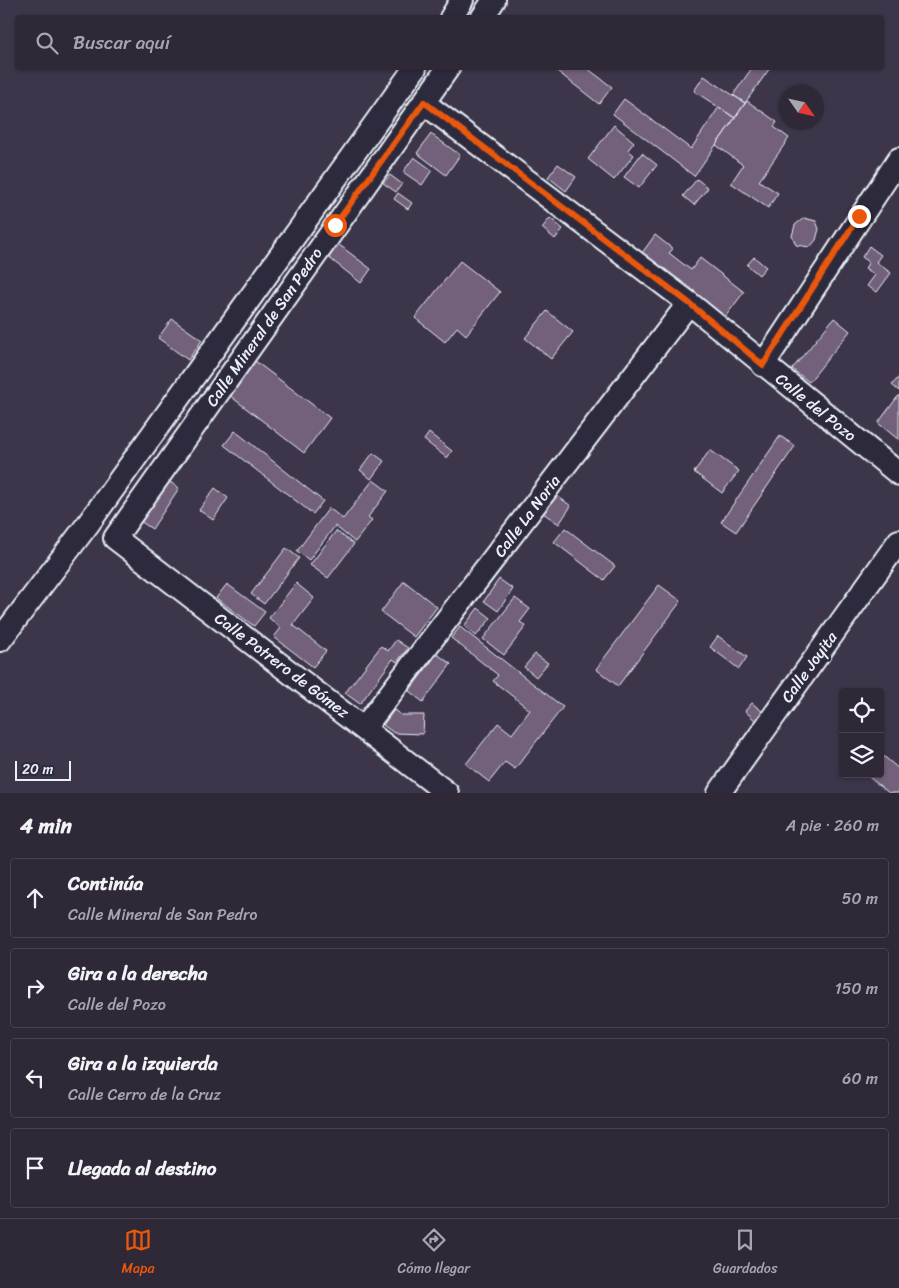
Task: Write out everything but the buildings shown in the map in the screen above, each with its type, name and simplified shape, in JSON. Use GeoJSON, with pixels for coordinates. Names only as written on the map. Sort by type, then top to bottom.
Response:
{"type":"FeatureCollection","features":[{"type":"Feature","properties":{"kind":"street"},"geometry":{"type":"LineString","coordinates":[[453,15],[462,0]]}},
{"type":"Feature","properties":{"kind":"street"},"geometry":{"type":"LineString","coordinates":[[484,15],[494,0]]}},
{"type":"Feature","properties":{"kind":"street"},"geometry":{"type":"LineString","coordinates":[[0,640],[88,524],[415,70]]}},
{"type":"Feature","properties":{"kind":"street","name":"Calle Mineral de San Pedro"},"geometry":{"type":"LineString","coordinates":[[115,538],[447,70]]}},
{"type":"Feature","properties":{"kind":"street","name":"Calle del Pozo"},"geometry":{"type":"LineString","coordinates":[[424,102],[689,303],[899,474]]}},
{"type":"Feature","properties":{"kind":"street"},"geometry":{"type":"LineString","coordinates":[[763,365],[899,159]]}},
{"type":"Feature","properties":{"kind":"street","name":"Calle La Noria"},"geometry":{"type":"LineString","coordinates":[[364,728],[689,303]]}},
{"type":"Feature","properties":{"kind":"street","name":"Calle Potrero de Gómez"},"geometry":{"type":"LineString","coordinates":[[115,538],[447,793]]}},
{"type":"Feature","properties":{"kind":"street","name":"Calle Joyita"},"geometry":{"type":"LineString","coordinates":[[719,793],[899,541]]}},
{"type":"Feature","properties":{"kind":"route"},"geometry":{"type":"LineString","coordinates":[[335,225],[424,102],[689,303],[763,365],[859,216]]}}]}
